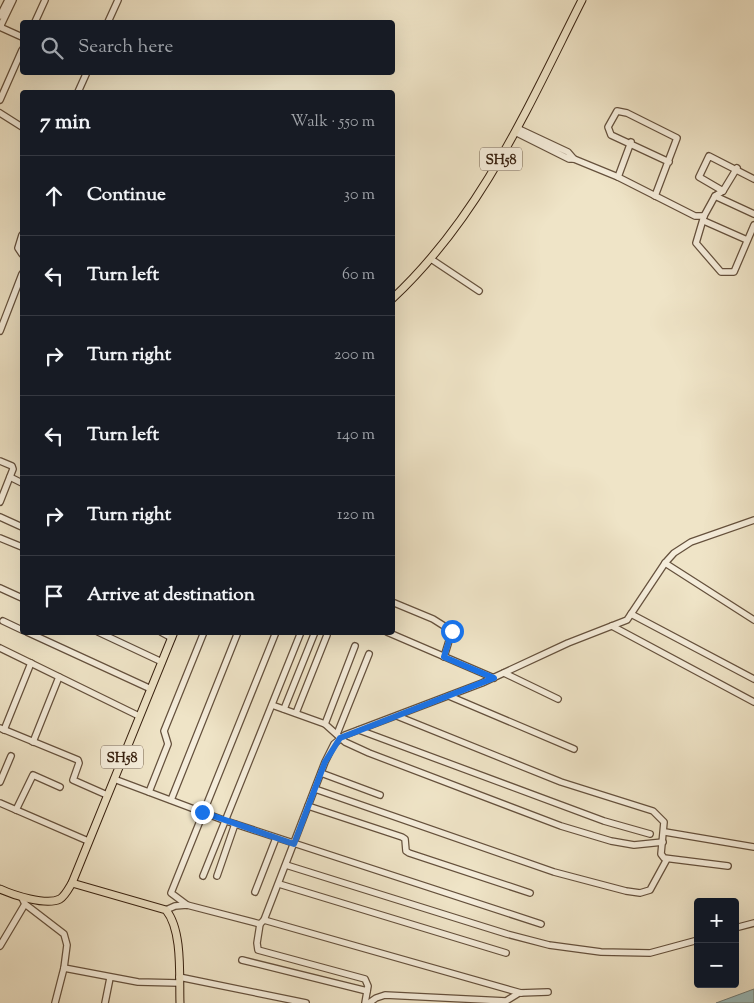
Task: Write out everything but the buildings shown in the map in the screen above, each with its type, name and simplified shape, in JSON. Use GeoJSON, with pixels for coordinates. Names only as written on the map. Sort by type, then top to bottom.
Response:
{"type":"FeatureCollection","features":[{"type":"Feature","properties":{"kind":"main road","name":"SH58"},"geometry":{"type":"LineString","coordinates":[[395,297],[431,259],[479,193],[518,131],[582,0]]}},
{"type":"Feature","properties":{"kind":"main road","name":"SH58"},"geometry":{"type":"LineString","coordinates":[[72,883],[173,635]]}},
{"type":"Feature","properties":{"kind":"main road"},"geometry":{"type":"LineString","coordinates":[[0,889],[24,901],[60,899],[72,883],[166,910],[171,916],[175,930],[180,1003]]}},
{"type":"Feature","properties":{"kind":"street"},"geometry":{"type":"LineString","coordinates":[[12,0],[2,25],[20,36]]}},
{"type":"Feature","properties":{"kind":"street"},"geometry":{"type":"LineString","coordinates":[[36,20],[45,0]]}},
{"type":"Feature","properties":{"kind":"street"},"geometry":{"type":"LineString","coordinates":[[109,20],[118,0]]}},
{"type":"Feature","properties":{"kind":"street"},"geometry":{"type":"LineString","coordinates":[[0,16],[5,2]]}},
{"type":"Feature","properties":{"kind":"street"},"geometry":{"type":"LineString","coordinates":[[0,100],[20,55]]}},
{"type":"Feature","properties":{"kind":"street"},"geometry":{"type":"LineString","coordinates":[[79,90],[86,75]]}},
{"type":"Feature","properties":{"kind":"street"},"geometry":{"type":"LineString","coordinates":[[655,196],[669,162],[677,138],[620,110],[608,127],[611,135],[631,142],[669,162]]}},
{"type":"Feature","properties":{"kind":"street"},"geometry":{"type":"LineString","coordinates":[[0,113],[20,126]]}},
{"type":"Feature","properties":{"kind":"street"},"geometry":{"type":"LineString","coordinates":[[518,131],[569,159],[574,158],[618,177],[747,240]]}},
{"type":"Feature","properties":{"kind":"street"},"geometry":{"type":"LineString","coordinates":[[618,177],[631,142]]}},
{"type":"Feature","properties":{"kind":"street"},"geometry":{"type":"LineString","coordinates":[[723,191],[700,177],[708,157],[712,156],[754,179]]}},
{"type":"Feature","properties":{"kind":"street"},"geometry":{"type":"LineString","coordinates":[[737,168],[723,191],[715,196],[704,218],[696,243],[722,272],[734,272],[754,225]]}},
{"type":"Feature","properties":{"kind":"street"},"geometry":{"type":"LineString","coordinates":[[715,196],[754,214]]}},
{"type":"Feature","properties":{"kind":"street"},"geometry":{"type":"LineString","coordinates":[[431,259],[478,291]]}},
{"type":"Feature","properties":{"kind":"street"},"geometry":{"type":"LineString","coordinates":[[0,331],[20,279]]}},
{"type":"Feature","properties":{"kind":"street"},"geometry":{"type":"LineString","coordinates":[[0,461],[13,467],[0,502]]}},
{"type":"Feature","properties":{"kind":"street"},"geometry":{"type":"LineString","coordinates":[[10,477],[20,482]]}},
{"type":"Feature","properties":{"kind":"street"},"geometry":{"type":"LineString","coordinates":[[0,517],[20,525]]}},
{"type":"Feature","properties":{"kind":"street"},"geometry":{"type":"LineString","coordinates":[[338,736],[397,716],[494,678],[568,643],[627,620],[665,563],[674,553],[691,542],[754,520]]}},
{"type":"Feature","properties":{"kind":"street"},"geometry":{"type":"LineString","coordinates":[[0,538],[20,546]]}},
{"type":"Feature","properties":{"kind":"street"},"geometry":{"type":"LineString","coordinates":[[665,563],[754,620]]}},
{"type":"Feature","properties":{"kind":"street"},"geometry":{"type":"LineString","coordinates":[[0,588],[20,597]]}},
{"type":"Feature","properties":{"kind":"street"},"geometry":{"type":"LineString","coordinates":[[395,603],[440,622],[452,631],[444,657]]}},
{"type":"Feature","properties":{"kind":"street"},"geometry":{"type":"LineString","coordinates":[[631,614],[754,679]]}},
{"type":"Feature","properties":{"kind":"street"},"geometry":{"type":"LineString","coordinates":[[3,621],[20,629]]}},
{"type":"Feature","properties":{"kind":"street"},"geometry":{"type":"LineString","coordinates":[[612,626],[754,702]]}},
{"type":"Feature","properties":{"kind":"street"},"geometry":{"type":"LineString","coordinates":[[34,635],[151,688]]}},
{"type":"Feature","properties":{"kind":"street"},"geometry":{"type":"LineString","coordinates":[[104,635],[162,662]]}},
{"type":"Feature","properties":{"kind":"street"},"geometry":{"type":"LineString","coordinates":[[149,792],[168,744],[164,731],[203,635]]}},
{"type":"Feature","properties":{"kind":"street"},"geometry":{"type":"LineString","coordinates":[[170,800],[237,635]]}},
{"type":"Feature","properties":{"kind":"street"},"geometry":{"type":"LineString","coordinates":[[187,905],[170,893],[275,635]]}},
{"type":"Feature","properties":{"kind":"street"},"geometry":{"type":"LineString","coordinates":[[203,876],[300,635]]}},
{"type":"Feature","properties":{"kind":"street"},"geometry":{"type":"LineString","coordinates":[[284,709],[314,635]]}},
{"type":"Feature","properties":{"kind":"street"},"geometry":{"type":"LineString","coordinates":[[296,714],[327,635]]}},
{"type":"Feature","properties":{"kind":"street"},"geometry":{"type":"LineString","coordinates":[[394,635],[494,678]]}},
{"type":"Feature","properties":{"kind":"street"},"geometry":{"type":"LineString","coordinates":[[325,724],[355,646]]}},
{"type":"Feature","properties":{"kind":"street"},"geometry":{"type":"LineString","coordinates":[[0,648],[139,716]]}},
{"type":"Feature","properties":{"kind":"street"},"geometry":{"type":"LineString","coordinates":[[365,1003],[368,983],[361,977],[258,950],[257,943],[262,922],[279,884],[369,654]]}},
{"type":"Feature","properties":{"kind":"street"},"geometry":{"type":"LineString","coordinates":[[31,663],[2,729],[78,760],[79,764],[74,780],[107,795]]}},
{"type":"Feature","properties":{"kind":"street"},"geometry":{"type":"LineString","coordinates":[[504,673],[558,699]]}},
{"type":"Feature","properties":{"kind":"street"},"geometry":{"type":"LineString","coordinates":[[32,742],[59,677]]}},
{"type":"Feature","properties":{"kind":"street"},"geometry":{"type":"LineString","coordinates":[[449,696],[574,749]]}},
{"type":"Feature","properties":{"kind":"street"},"geometry":{"type":"LineString","coordinates":[[272,705],[325,724],[351,746],[561,826],[622,844],[647,845],[663,842]]}},
{"type":"Feature","properties":{"kind":"street"},"geometry":{"type":"LineString","coordinates":[[397,716],[561,782],[653,811],[662,817],[665,832],[661,854],[667,858],[728,866]]}},
{"type":"Feature","properties":{"kind":"street"},"geometry":{"type":"LineString","coordinates":[[358,730],[604,821],[650,834]]}},
{"type":"Feature","properties":{"kind":"street"},"geometry":{"type":"LineString","coordinates":[[0,782],[10,756]]}},
{"type":"Feature","properties":{"kind":"street"},"geometry":{"type":"LineString","coordinates":[[321,773],[380,795]]}},
{"type":"Feature","properties":{"kind":"street"},"geometry":{"type":"LineString","coordinates":[[16,810],[32,775],[60,786]]}},
{"type":"Feature","properties":{"kind":"street"},"geometry":{"type":"LineString","coordinates":[[114,779],[276,838],[541,924]]}},
{"type":"Feature","properties":{"kind":"street"},"geometry":{"type":"LineString","coordinates":[[315,789],[554,872],[626,891],[640,893],[650,890],[667,858]]}},
{"type":"Feature","properties":{"kind":"street"},"geometry":{"type":"LineString","coordinates":[[0,803],[88,841]]}},
{"type":"Feature","properties":{"kind":"street"},"geometry":{"type":"LineString","coordinates":[[308,806],[402,837],[405,839],[406,851],[409,853],[530,893]]}},
{"type":"Feature","properties":{"kind":"street"},"geometry":{"type":"LineString","coordinates":[[217,876],[235,824]]}},
{"type":"Feature","properties":{"kind":"street"},"geometry":{"type":"LineString","coordinates":[[665,832],[754,847]]}},
{"type":"Feature","properties":{"kind":"street"},"geometry":{"type":"LineString","coordinates":[[255,892],[276,838]]}},
{"type":"Feature","properties":{"kind":"street"},"geometry":{"type":"LineString","coordinates":[[286,865],[507,934],[549,945],[601,952],[650,953],[694,941]]}},
{"type":"Feature","properties":{"kind":"street"},"geometry":{"type":"LineString","coordinates":[[279,884],[506,953]]}},
{"type":"Feature","properties":{"kind":"street"},"geometry":{"type":"LineString","coordinates":[[0,946],[24,901],[64,934],[67,945],[64,968],[55,1003]]}},
{"type":"Feature","properties":{"kind":"street"},"geometry":{"type":"LineString","coordinates":[[166,910],[175,906],[187,905],[262,922],[522,993],[548,992]]}},
{"type":"Feature","properties":{"kind":"street"},"geometry":{"type":"LineString","coordinates":[[739,927],[754,923]]}},
{"type":"Feature","properties":{"kind":"street"},"geometry":{"type":"LineString","coordinates":[[242,960],[367,991]]}},
{"type":"Feature","properties":{"kind":"street"},"geometry":{"type":"LineString","coordinates":[[64,968],[138,982],[179,980],[306,1003]]}},
{"type":"Feature","properties":{"kind":"street"},"geometry":{"type":"LineString","coordinates":[[105,1003],[110,978]]}},
{"type":"Feature","properties":{"kind":"street"},"geometry":{"type":"LineString","coordinates":[[370,1003],[376,998],[386,995],[487,1002],[506,1001],[522,993]]}},
{"type":"Feature","properties":{"kind":"water"},"geometry":{"type":"Polygon","coordinates":[[[754,989],[754,1003],[716,1003],[754,989]]]}},
{"type":"Feature","properties":{"kind":"route"},"geometry":{"type":"LineString","coordinates":[[202,812],[294,844],[330,750],[340,738],[351,732],[494,678],[444,657],[452,631]]}}]}
